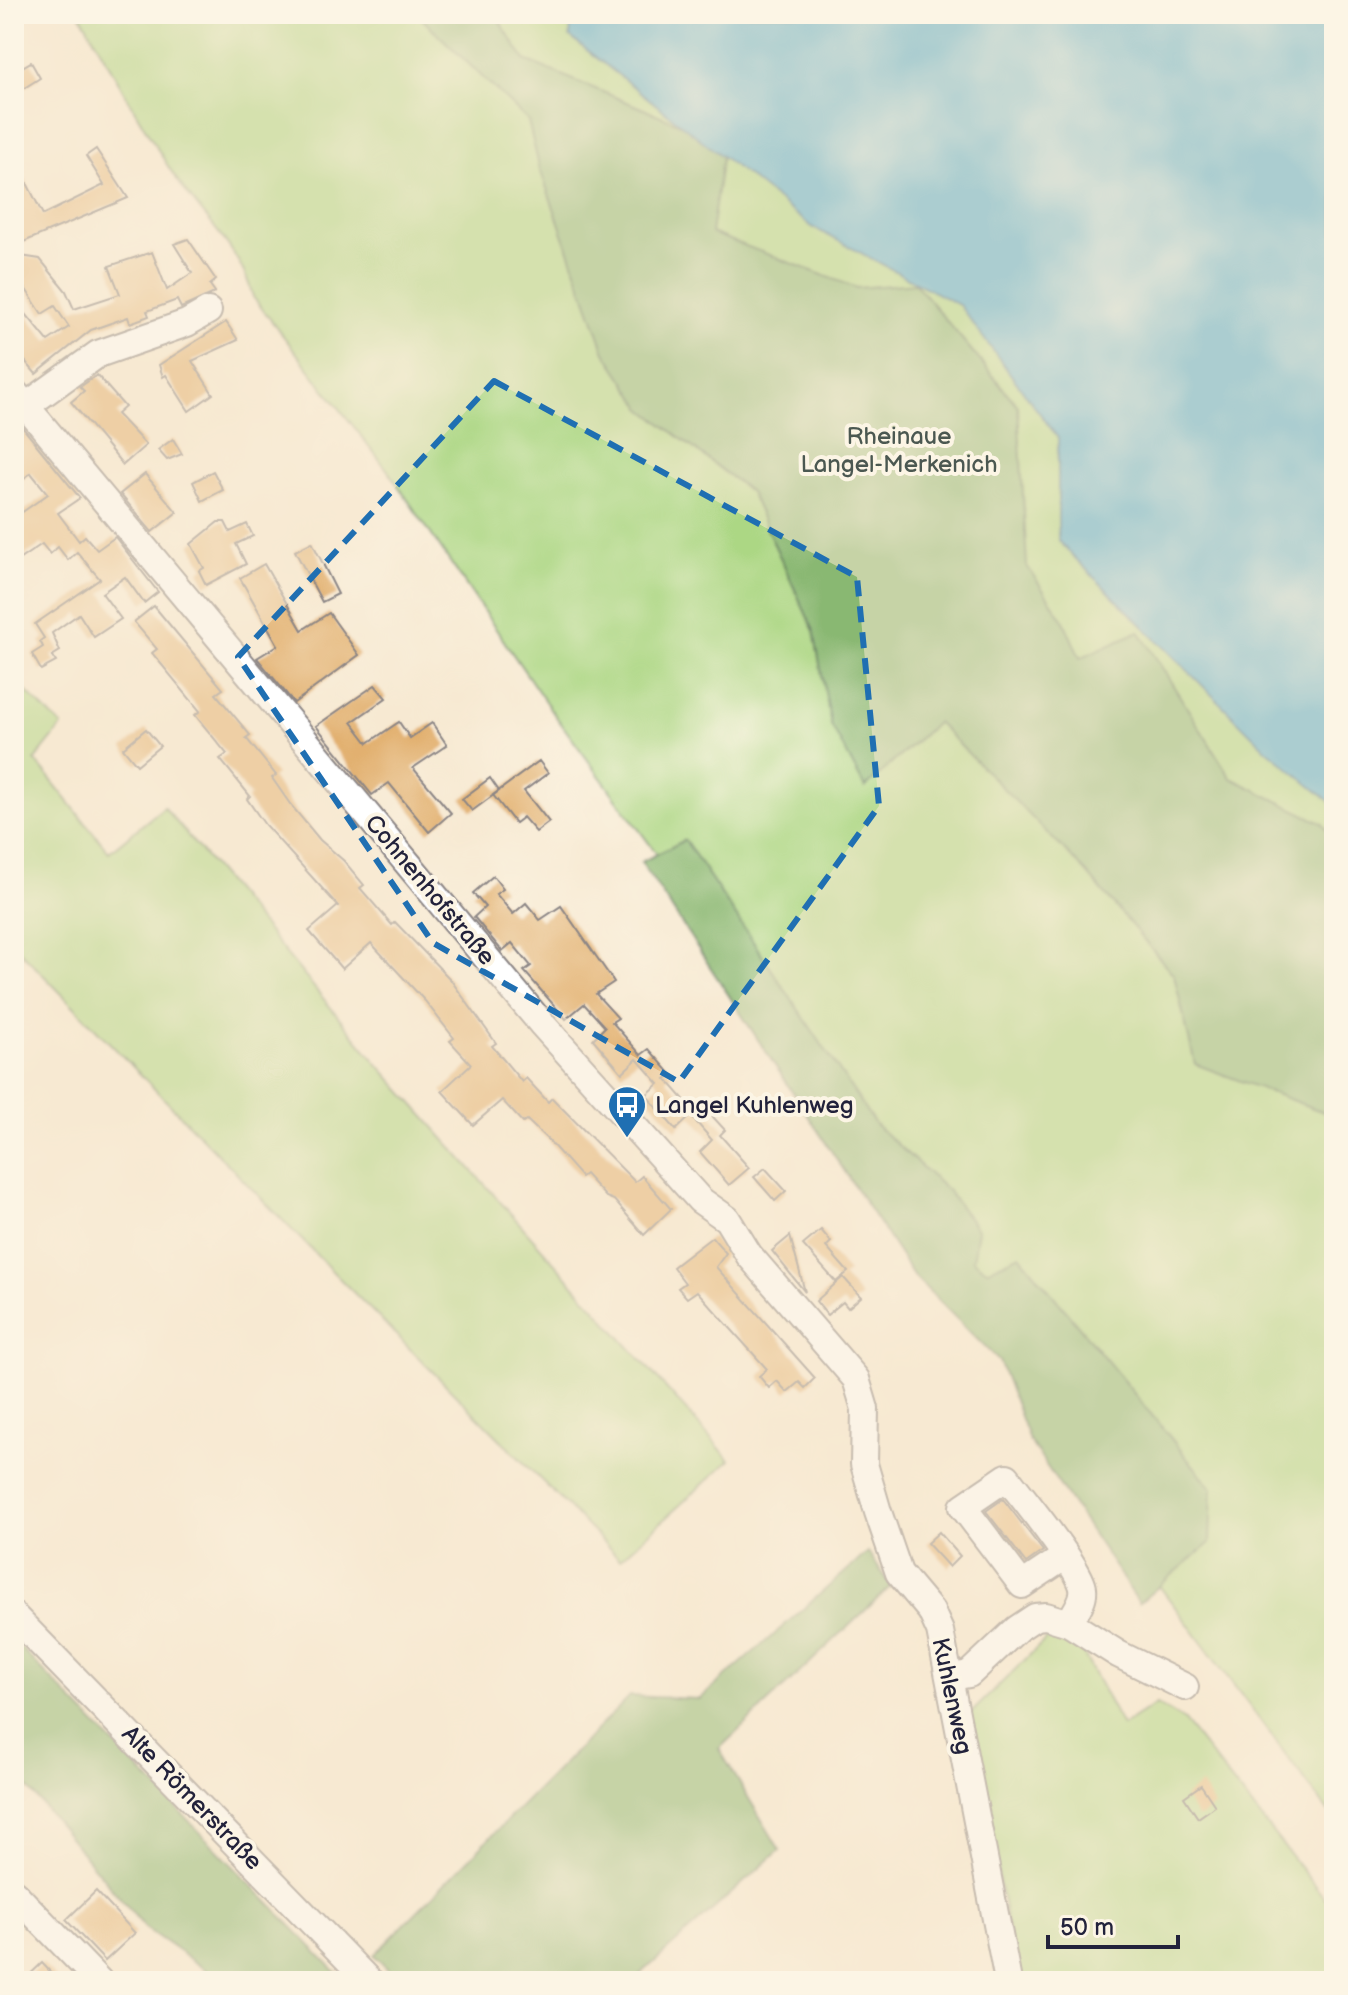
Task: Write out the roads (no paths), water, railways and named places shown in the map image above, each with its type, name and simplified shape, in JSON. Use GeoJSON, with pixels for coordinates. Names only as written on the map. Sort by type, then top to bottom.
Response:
{"type":"FeatureCollection","features":[{"type":"Feature","properties":{"kind":"street"},"geometry":{"type":"LineString","coordinates":[[20,399],[98,354],[187,323],[208,311]]}},
{"type":"Feature","properties":{"kind":"street","name":"Cohnenhofstraße"},"geometry":{"type":"LineString","coordinates":[[20,399],[541,1023],[700,1200],[727,1219],[749,1255],[856,1379]]}},
{"type":"Feature","properties":{"kind":"street","name":"Kuhlenweg"},"geometry":{"type":"LineString","coordinates":[[856,1379],[865,1409],[864,1464],[878,1512],[899,1573],[931,1611],[940,1631],[952,1677],[1008,1981]]}},
{"type":"Feature","properties":{"kind":"street"},"geometry":{"type":"LineString","coordinates":[[1064,1557],[1083,1585],[1083,1595],[1069,1623]]}},
{"type":"Feature","properties":{"kind":"street","name":"Alte Römerstraße"},"geometry":{"type":"LineString","coordinates":[[14,1616],[369,1981]]}},
{"type":"Feature","properties":{"kind":"street"},"geometry":{"type":"LineString","coordinates":[[952,1677],[969,1674],[1017,1629],[1035,1617],[1055,1617],[1118,1654],[1185,1687]]}},
{"type":"Feature","properties":{"kind":"street"},"geometry":{"type":"LineString","coordinates":[[14,1893],[99,1981]]}},
{"type":"Feature","properties":{"kind":"water"},"geometry":{"type":"Polygon","coordinates":[[[572,14],[1334,14],[1334,805],[1266,749],[1058,541],[1058,438],[959,305],[812,227],[570,37],[572,14]]]}},
{"type":"Feature","properties":{"kind":"place","name":"Langel Kuhlenweg"},"geometry":{"type":"Point","coordinates":[627,1139]}},
{"type":"Feature","properties":{"kind":"park label","name":"Rheinaue Langel-Merkenich"},"geometry":{"type":"Point","coordinates":[899,450]}}]}
